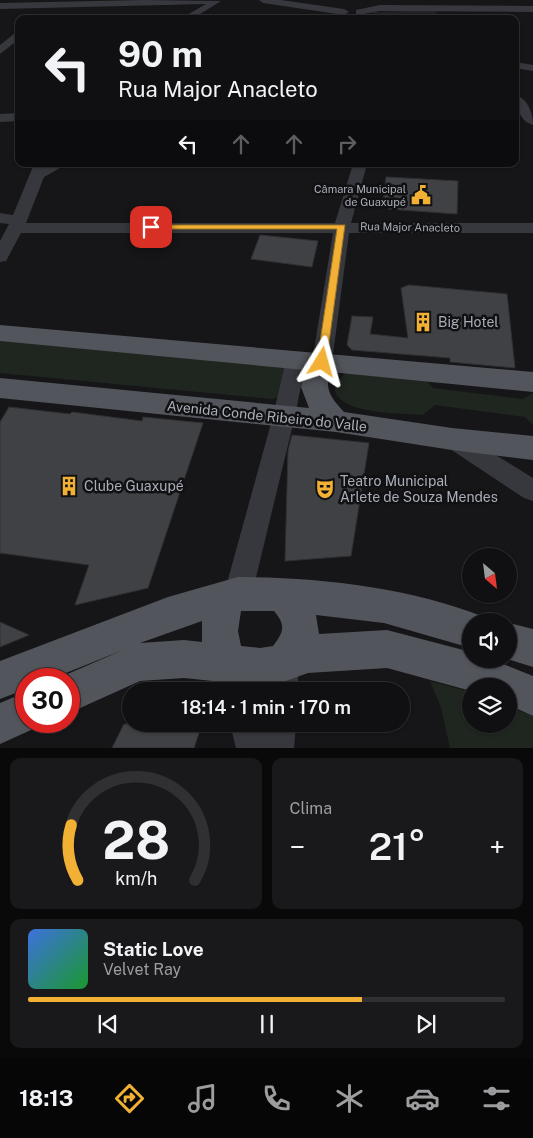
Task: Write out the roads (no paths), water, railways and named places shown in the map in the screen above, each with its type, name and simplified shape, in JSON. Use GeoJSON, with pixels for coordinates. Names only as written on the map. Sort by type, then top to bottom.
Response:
{"type":"FeatureCollection","features":[{"type":"Feature","properties":{"kind":"main road"},"geometry":{"type":"LineString","coordinates":[[0,333],[533,382]]}},
{"type":"Feature","properties":{"kind":"main road"},"geometry":{"type":"LineString","coordinates":[[322,362],[315,373],[313,385],[318,401],[336,422]]}},
{"type":"Feature","properties":{"kind":"main road","name":"Avenida Conde Ribeiro do Valle"},"geometry":{"type":"LineString","coordinates":[[0,388],[284,416],[533,448]]}},
{"type":"Feature","properties":{"kind":"main road"},"geometry":{"type":"LineString","coordinates":[[283,594],[297,610],[303,632],[283,677]]}},
{"type":"Feature","properties":{"kind":"main road"},"geometry":{"type":"LineString","coordinates":[[0,680],[168,614],[233,595],[283,594],[384,606],[462,628]]}},
{"type":"Feature","properties":{"kind":"main road"},"geometry":{"type":"LineString","coordinates":[[233,595],[218,632],[221,649],[233,678]]}},
{"type":"Feature","properties":{"kind":"main road"},"geometry":{"type":"LineString","coordinates":[[517,643],[533,648]]}},
{"type":"Feature","properties":{"kind":"main road"},"geometry":{"type":"LineString","coordinates":[[283,677],[308,654],[388,649],[484,674],[533,696]]}},
{"type":"Feature","properties":{"kind":"main road"},"geometry":{"type":"LineString","coordinates":[[80,688],[139,662],[184,659],[233,678],[260,667],[283,677]]}},
{"type":"Feature","properties":{"kind":"main road"},"geometry":{"type":"LineString","coordinates":[[0,724],[15,717]]}},
{"type":"Feature","properties":{"kind":"street"},"geometry":{"type":"LineString","coordinates":[[0,6],[50,2],[106,8],[170,1],[218,0]]}},
{"type":"Feature","properties":{"kind":"street"},"geometry":{"type":"LineString","coordinates":[[192,15],[218,0]]}},
{"type":"Feature","properties":{"kind":"street"},"geometry":{"type":"LineString","coordinates":[[263,0],[334,15]]}},
{"type":"Feature","properties":{"kind":"street"},"geometry":{"type":"LineString","coordinates":[[342,15],[392,0]]}},
{"type":"Feature","properties":{"kind":"street"},"geometry":{"type":"LineString","coordinates":[[39,14],[50,2]]}},
{"type":"Feature","properties":{"kind":"street"},"geometry":{"type":"LineString","coordinates":[[380,3],[422,3],[446,8],[533,9]]}},
{"type":"Feature","properties":{"kind":"street"},"geometry":{"type":"LineString","coordinates":[[360,15],[359,12],[422,3]]}},
{"type":"Feature","properties":{"kind":"street"},"geometry":{"type":"LineString","coordinates":[[446,8],[450,15]]}},
{"type":"Feature","properties":{"kind":"street"},"geometry":{"type":"LineString","coordinates":[[488,9],[518,15]]}},
{"type":"Feature","properties":{"kind":"street"},"geometry":{"type":"LineString","coordinates":[[512,9],[533,13]]}},
{"type":"Feature","properties":{"kind":"street"},"geometry":{"type":"LineString","coordinates":[[519,15],[533,18]]}},
{"type":"Feature","properties":{"kind":"street"},"geometry":{"type":"LineString","coordinates":[[2,46],[15,36]]}},
{"type":"Feature","properties":{"kind":"street"},"geometry":{"type":"LineString","coordinates":[[2,46],[15,48]]}},
{"type":"Feature","properties":{"kind":"street"},"geometry":{"type":"LineString","coordinates":[[519,60],[533,63]]}},
{"type":"Feature","properties":{"kind":"street"},"geometry":{"type":"LineString","coordinates":[[519,65],[533,68]]}},
{"type":"Feature","properties":{"kind":"street"},"geometry":{"type":"LineString","coordinates":[[519,104],[533,121]]}},
{"type":"Feature","properties":{"kind":"street"},"geometry":{"type":"LineString","coordinates":[[0,118],[15,117]]}},
{"type":"Feature","properties":{"kind":"street"},"geometry":{"type":"LineString","coordinates":[[322,362],[342,226],[359,167]]}},
{"type":"Feature","properties":{"kind":"street"},"geometry":{"type":"LineString","coordinates":[[0,257],[17,224],[39,169]]}},
{"type":"Feature","properties":{"kind":"street","name":"Rua Major Anacleto"},"geometry":{"type":"LineString","coordinates":[[0,218],[17,224],[533,228]]}},
{"type":"Feature","properties":{"kind":"street"},"geometry":{"type":"LineString","coordinates":[[233,595],[284,416],[296,360]]}},
{"type":"Feature","properties":{"kind":"street"},"geometry":{"type":"LineString","coordinates":[[452,439],[533,491]]}},
{"type":"Feature","properties":{"kind":"street"},"geometry":{"type":"LineString","coordinates":[[248,732],[253,748]]}},
{"type":"Feature","properties":{"kind":"street"},"geometry":{"type":"LineString","coordinates":[[277,748],[279,732]]}},
{"type":"Feature","properties":{"kind":"place","name":"Câmara Municipal de Guaxupé"},"geometry":{"type":"Point","coordinates":[421,195]}},
{"type":"Feature","properties":{"kind":"place","name":"Big Hotel"},"geometry":{"type":"Point","coordinates":[423,322]}},
{"type":"Feature","properties":{"kind":"place","name":"Clube Guaxupé"},"geometry":{"type":"Point","coordinates":[69,486]}},
{"type":"Feature","properties":{"kind":"place","name":"Teatro Municipal Arlete de Souza Mendes"},"geometry":{"type":"Point","coordinates":[325,489]}}]}
